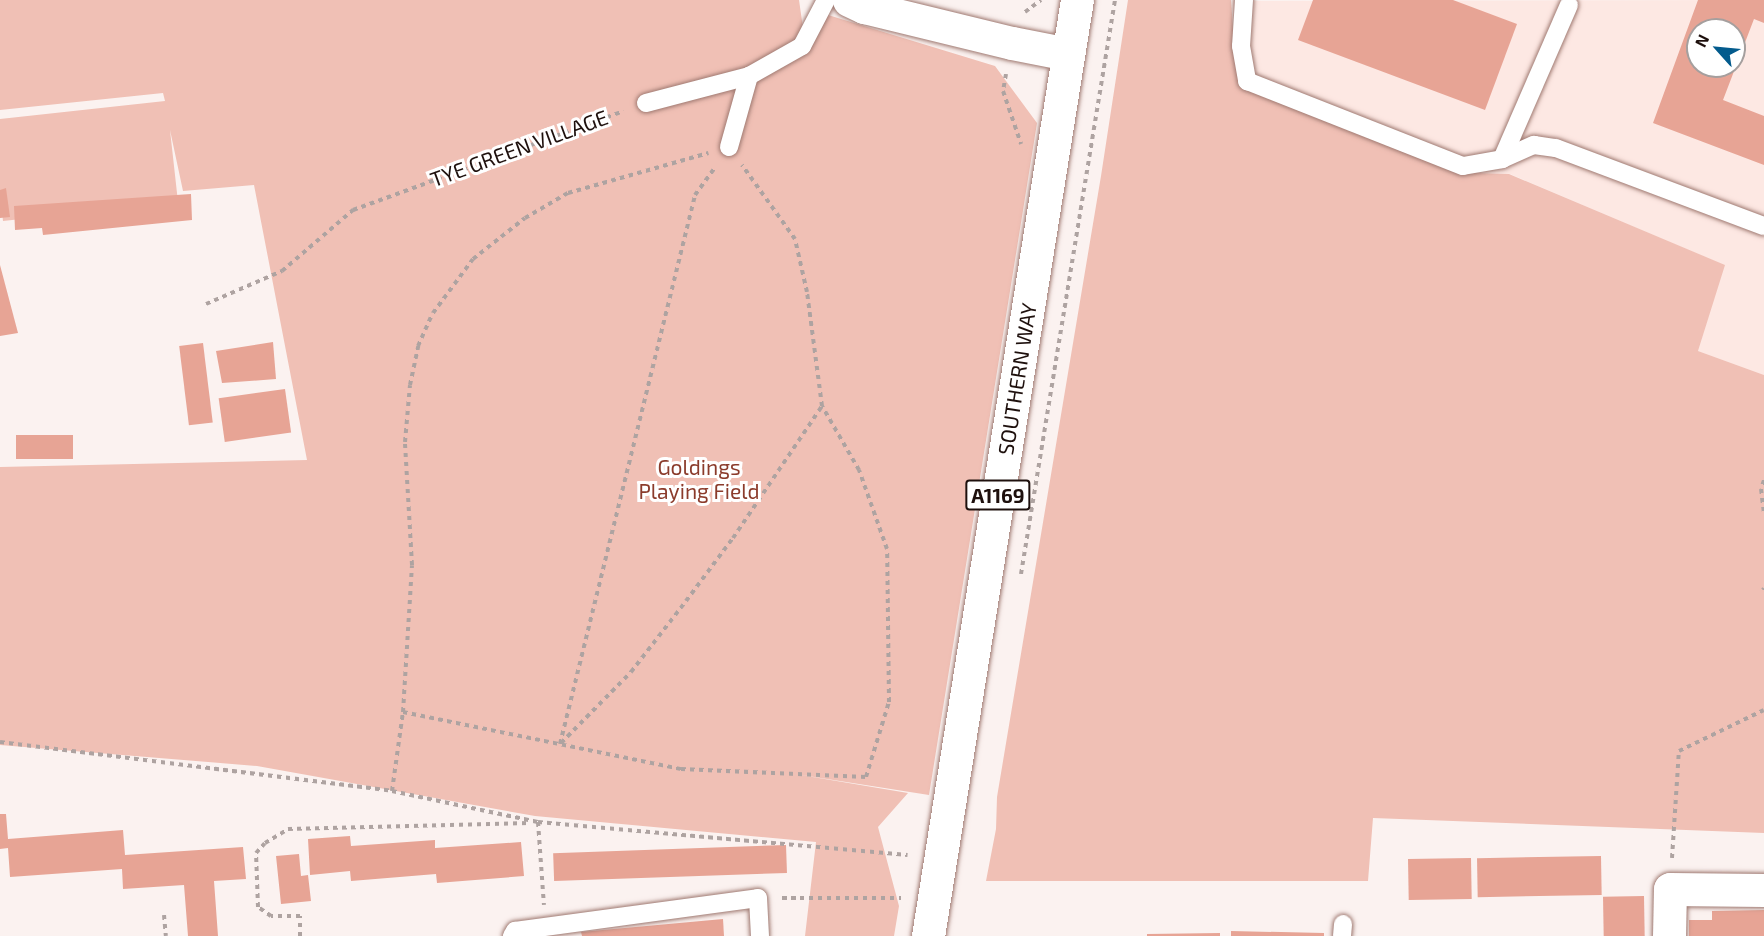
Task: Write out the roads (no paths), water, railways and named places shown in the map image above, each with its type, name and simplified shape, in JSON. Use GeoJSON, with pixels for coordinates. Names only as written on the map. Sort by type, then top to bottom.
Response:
{"type":"FeatureCollection","features":[{"type":"Feature","properties":{"kind":"main road"},"geometry":{"type":"LineString","coordinates":[[849,0],[864,6],[1000,40],[1068,54]]}},
{"type":"Feature","properties":{"kind":"main road","name":"SOUTHERN WAY"},"geometry":{"type":"LineString","coordinates":[[928,936],[1077,0]]}},
{"type":"Feature","properties":{"kind":"main road"},"geometry":{"type":"LineString","coordinates":[[1669,936],[1670,889],[1764,890]]}},
{"type":"Feature","properties":{"kind":"lane"},"geometry":{"type":"LineString","coordinates":[[646,103],[749,76],[802,46],[826,0]]}},
{"type":"Feature","properties":{"kind":"lane"},"geometry":{"type":"LineString","coordinates":[[1244,0],[1241,46],[1247,81],[1463,166],[1502,159],[1534,145],[1556,147],[1764,226]]}},
{"type":"Feature","properties":{"kind":"lane"},"geometry":{"type":"LineString","coordinates":[[1502,159],[1569,5]]}},
{"type":"Feature","properties":{"kind":"lane"},"geometry":{"type":"LineString","coordinates":[[729,147],[749,76]]}},
{"type":"Feature","properties":{"kind":"lane"},"geometry":{"type":"LineString","coordinates":[[512,936],[515,931],[545,926],[758,898],[760,936]]}},
{"type":"Feature","properties":{"kind":"park label","name":"Goldings Playing Field"},"geometry":{"type":"Point","coordinates":[699,479]}}]}
